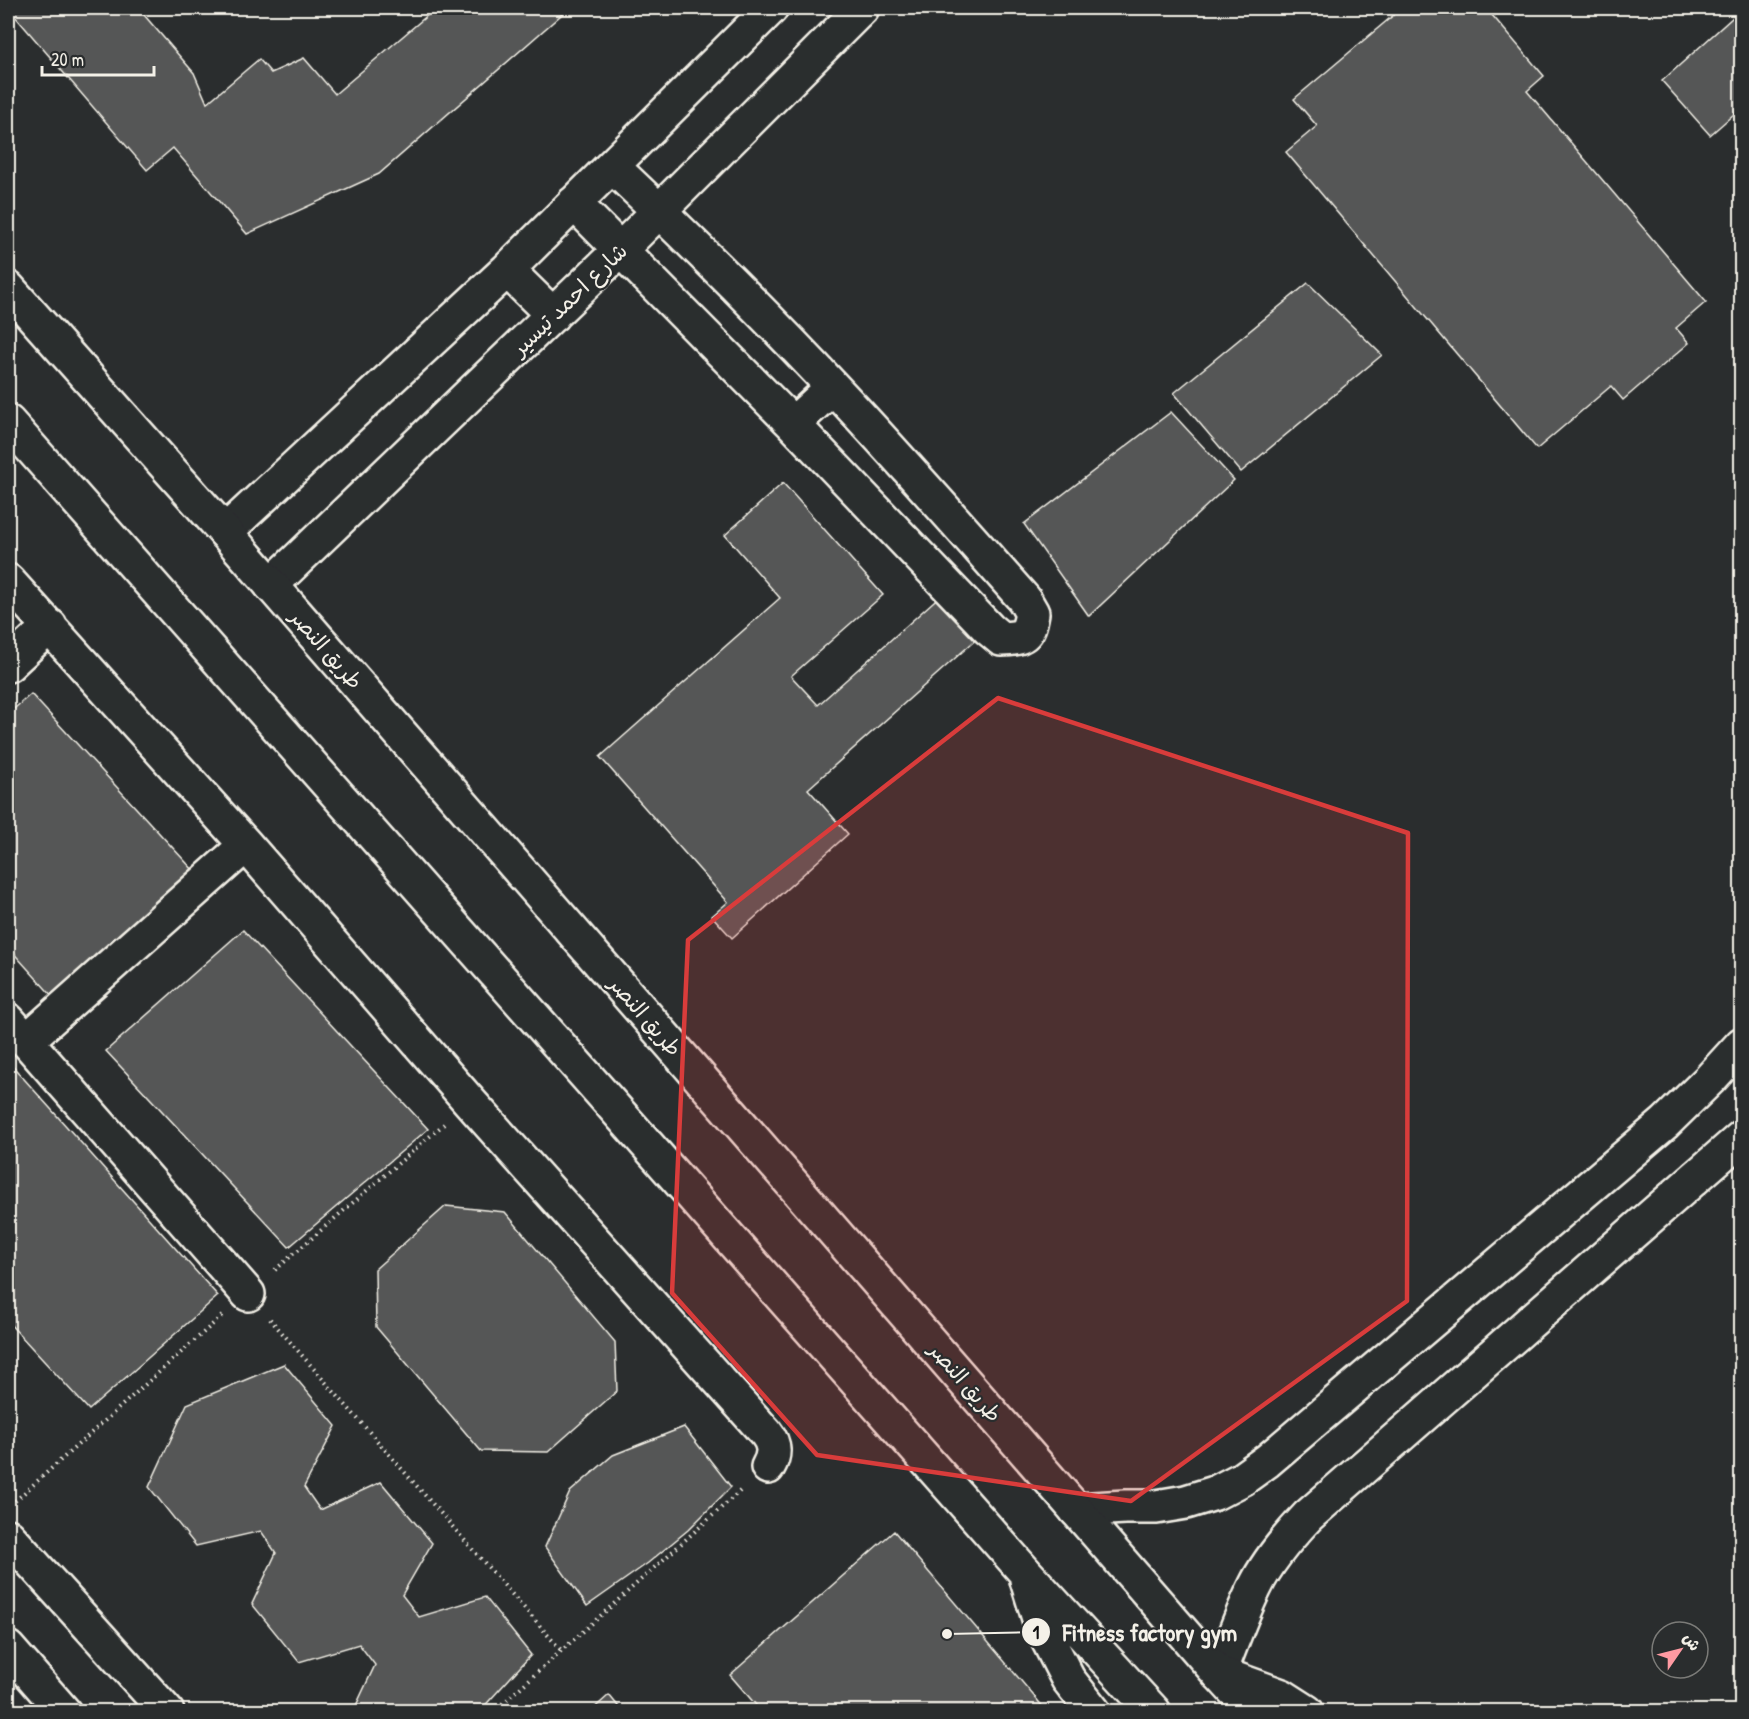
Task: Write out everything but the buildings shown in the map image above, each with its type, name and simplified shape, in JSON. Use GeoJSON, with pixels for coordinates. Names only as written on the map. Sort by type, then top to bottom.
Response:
{"type":"FeatureCollection","features":[{"type":"Feature","properties":{"kind":"main road"},"geometry":{"type":"LineString","coordinates":[[225,532],[507,270],[771,8]]}},
{"type":"Feature","properties":{"kind":"main road","name":"شارع احمد تيسير"},"geometry":{"type":"LineString","coordinates":[[271,585],[620,250],[862,8]]}},
{"type":"Feature","properties":{"kind":"main road"},"geometry":{"type":"LineString","coordinates":[[574,203],[793,424],[989,630],[1001,639],[1018,639],[1029,628],[1032,613],[1024,599],[833,387],[705,255],[612,166]]}},
{"type":"Feature","properties":{"kind":"main road"},"geometry":{"type":"LineString","coordinates":[[507,270],[553,315]]}},
{"type":"Feature","properties":{"kind":"main road","name":"طريق النصر"},"geometry":{"type":"LineString","coordinates":[[8,288],[225,532],[1219,1674],[1282,1696],[1307,1712]]}},
{"type":"Feature","properties":{"kind":"main road"},"geometry":{"type":"LineString","coordinates":[[793,424],[833,387]]}},
{"type":"Feature","properties":{"kind":"main road"},"geometry":{"type":"LineString","coordinates":[[8,422],[1025,1572],[1154,1712]]}},
{"type":"Feature","properties":{"kind":"main road"},"geometry":{"type":"LineString","coordinates":[[868,504],[908,469]]}},
{"type":"Feature","properties":{"kind":"main road"},"geometry":{"type":"LineString","coordinates":[[8,580],[246,844],[470,1102],[766,1433],[773,1446],[772,1461],[768,1467]]}},
{"type":"Feature","properties":{"kind":"main road"},"geometry":{"type":"LineString","coordinates":[[8,665],[50,626]]}},
{"type":"Feature","properties":{"kind":"main road"},"geometry":{"type":"LineString","coordinates":[[246,844],[17,1031],[248,1294]]}},
{"type":"Feature","properties":{"kind":"main road"},"geometry":{"type":"LineString","coordinates":[[1077,1510],[1156,1507],[1186,1503],[1215,1493],[1242,1479],[1267,1461],[1665,1123],[1742,1044]]}},
{"type":"Feature","properties":{"kind":"main road"},"geometry":{"type":"LineString","coordinates":[[1254,1712],[1219,1674],[1255,1586],[1282,1545],[1302,1523],[1742,1137]]}},
{"type":"Feature","properties":{"kind":"main road"},"geometry":{"type":"LineString","coordinates":[[8,1536],[167,1712]]}},
{"type":"Feature","properties":{"kind":"main road"},"geometry":{"type":"LineString","coordinates":[[1025,1572],[1042,1628],[1068,1679],[1094,1712]]}},
{"type":"Feature","properties":{"kind":"main road"},"geometry":{"type":"LineString","coordinates":[[8,1648],[64,1712]]}},
{"type":"Feature","properties":{"kind":"path"},"geometry":{"type":"LineString","coordinates":[[8,1507],[248,1294],[470,1102]]}},
{"type":"Feature","properties":{"kind":"path"},"geometry":{"type":"LineString","coordinates":[[248,1294],[561,1650]]}},
{"type":"Feature","properties":{"kind":"path"},"geometry":{"type":"LineString","coordinates":[[493,1712],[768,1467]]}},
{"type":"Feature","properties":{"kind":"highlighted area"},"geometry":{"type":"Polygon","coordinates":[[[998,698],[1408,833],[1407,1301],[1131,1501],[817,1455],[672,1293],[688,940],[998,698]]]}},
{"type":"Feature","properties":{"kind":"place","name":"Fitness factory gym"},"geometry":{"type":"Point","coordinates":[947,1634]}}]}
